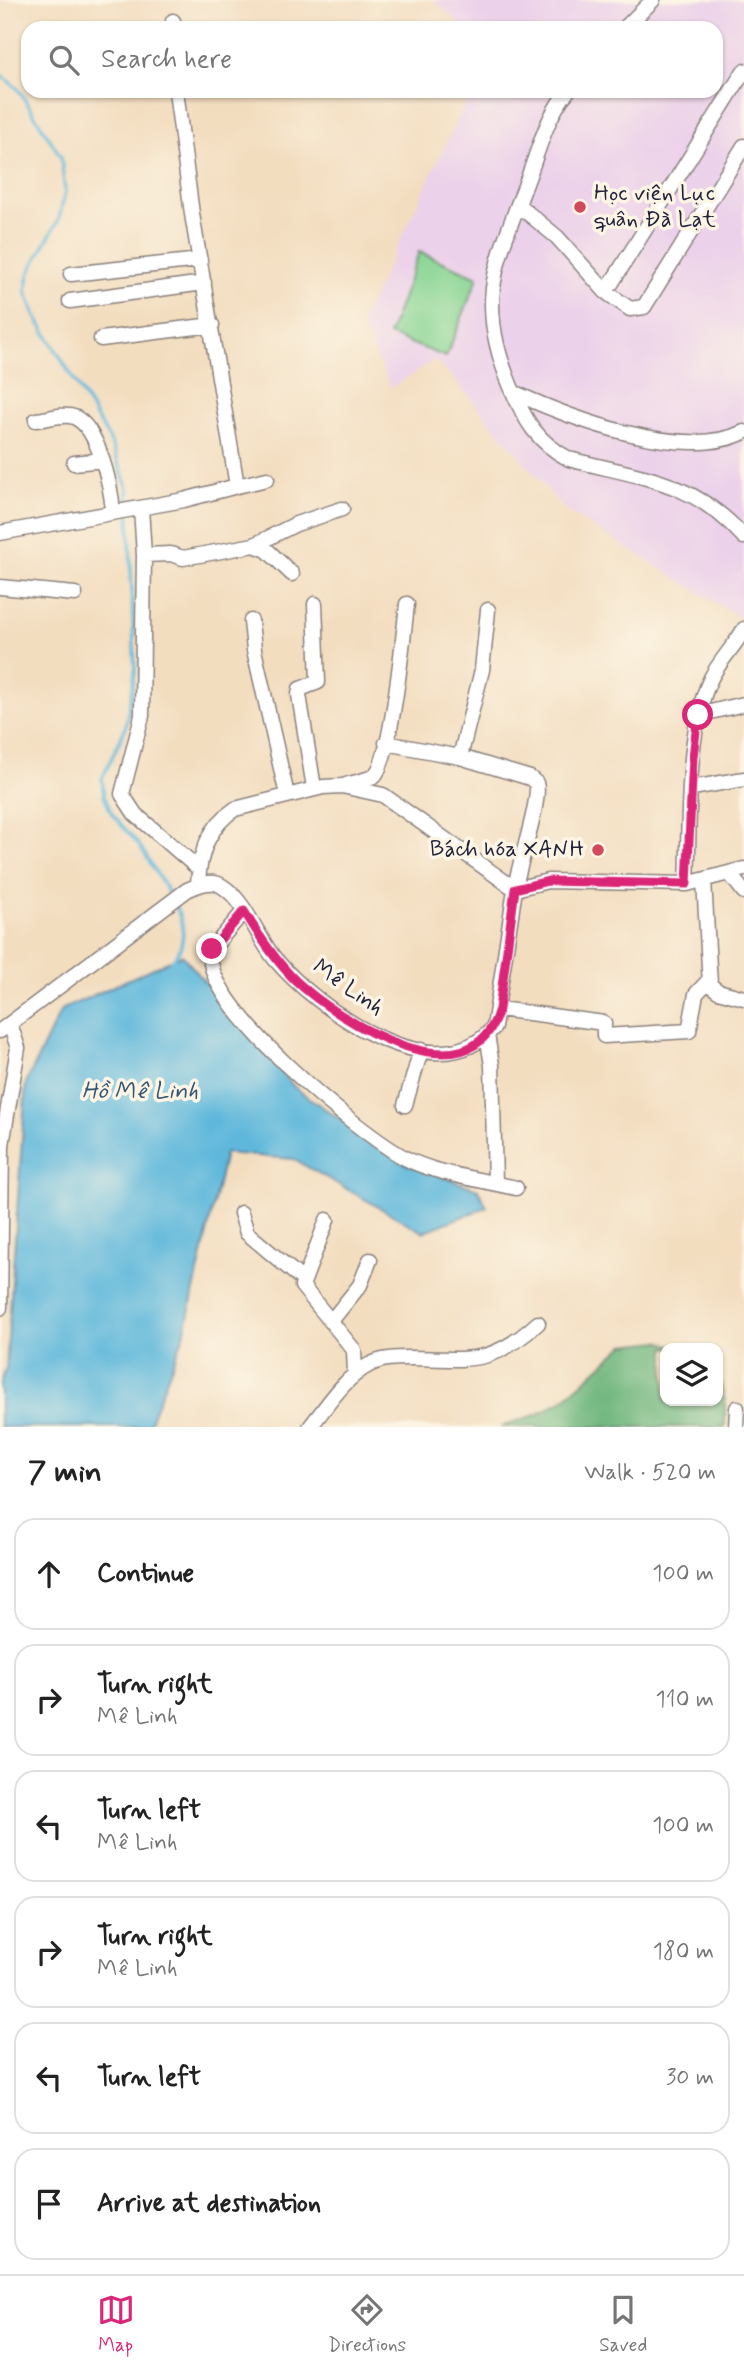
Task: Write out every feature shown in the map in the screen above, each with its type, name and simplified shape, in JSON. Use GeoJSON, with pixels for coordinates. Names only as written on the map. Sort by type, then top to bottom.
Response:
{"type":"FeatureCollection","features":[{"type":"Feature","properties":{"kind":"street"},"geometry":{"type":"LineString","coordinates":[[632,21],[653,0]]}},
{"type":"Feature","properties":{"kind":"street"},"geometry":{"type":"LineString","coordinates":[[607,292],[744,71]]}},
{"type":"Feature","properties":{"kind":"street"},"geometry":{"type":"LineString","coordinates":[[177,98],[237,486]]}},
{"type":"Feature","properties":{"kind":"street"},"geometry":{"type":"LineString","coordinates":[[564,98],[551,119],[518,205],[496,269],[490,299],[496,349],[513,392],[530,429],[555,451],[569,459],[687,490],[732,524],[744,537]]}},
{"type":"Feature","properties":{"kind":"street"},"geometry":{"type":"LineString","coordinates":[[518,205],[565,245],[607,292],[630,309],[644,307],[744,146]]}},
{"type":"Feature","properties":{"kind":"street"},"geometry":{"type":"LineString","coordinates":[[72,274],[200,260]]}},
{"type":"Feature","properties":{"kind":"street"},"geometry":{"type":"LineString","coordinates":[[70,301],[204,283]]}},
{"type":"Feature","properties":{"kind":"street"},"geometry":{"type":"LineString","coordinates":[[101,339],[212,325]]}},
{"type":"Feature","properties":{"kind":"street"},"geometry":{"type":"LineString","coordinates":[[513,392],[569,417],[638,436],[706,440],[744,432]]}},
{"type":"Feature","properties":{"kind":"street"},"geometry":{"type":"LineString","coordinates":[[36,420],[75,417],[90,436],[110,485],[126,509],[144,555],[142,716],[122,794],[135,814],[195,881]]}},
{"type":"Feature","properties":{"kind":"street"},"geometry":{"type":"LineString","coordinates":[[74,463],[102,460]]}},
{"type":"Feature","properties":{"kind":"street"},"geometry":{"type":"LineString","coordinates":[[0,533],[267,479]]}},
{"type":"Feature","properties":{"kind":"street"},"geometry":{"type":"LineString","coordinates":[[144,555],[171,554],[183,558],[254,545],[296,524],[342,509]]}},
{"type":"Feature","properties":{"kind":"street"},"geometry":{"type":"LineString","coordinates":[[254,545],[267,551],[292,574]]}},
{"type":"Feature","properties":{"kind":"street"},"geometry":{"type":"LineString","coordinates":[[0,587],[75,594]]}},
{"type":"Feature","properties":{"kind":"street"},"geometry":{"type":"LineString","coordinates":[[314,788],[299,695],[300,690],[318,682],[315,604]]}},
{"type":"Feature","properties":{"kind":"street"},"geometry":{"type":"LineString","coordinates":[[0,1307],[2,1145],[18,1048],[5,1028],[195,881],[209,837],[219,821],[235,809],[314,788],[342,786],[374,776],[386,743],[407,604]]}},
{"type":"Feature","properties":{"kind":"street"},"geometry":{"type":"LineString","coordinates":[[460,757],[482,670],[488,610]]}},
{"type":"Feature","properties":{"kind":"street"},"geometry":{"type":"LineString","coordinates":[[251,621],[254,650],[287,795]]}},
{"type":"Feature","properties":{"kind":"street"},"geometry":{"type":"LineString","coordinates":[[687,884],[698,715],[712,675],[742,637]]}},
{"type":"Feature","properties":{"kind":"street"},"geometry":{"type":"LineString","coordinates":[[698,715],[744,704]]}},
{"type":"Feature","properties":{"kind":"street"},"geometry":{"type":"LineString","coordinates":[[386,743],[460,757],[530,778],[538,790],[518,865],[499,1009],[494,1027],[487,1035],[492,1065],[495,1182]]}},
{"type":"Feature","properties":{"kind":"street"},"geometry":{"type":"LineString","coordinates":[[692,789],[744,779]]}},
{"type":"Feature","properties":{"kind":"street"},"geometry":{"type":"LineString","coordinates":[[342,786],[370,791],[394,800],[420,822],[515,889],[548,881],[687,884],[744,869]]}},
{"type":"Feature","properties":{"kind":"street"},"geometry":{"type":"LineString","coordinates":[[729,873],[744,892]]}},
{"type":"Feature","properties":{"kind":"street"},"geometry":{"type":"LineString","coordinates":[[704,880],[710,985],[718,991],[744,998]]}},
{"type":"Feature","properties":{"kind":"street","name":"Mê Linh"},"geometry":{"type":"LineString","coordinates":[[195,881],[220,884],[244,911],[275,958],[314,996],[370,1034],[421,1050],[447,1051],[467,1048],[487,1035]]}},
{"type":"Feature","properties":{"kind":"street"},"geometry":{"type":"LineString","coordinates":[[244,911],[210,954],[213,970],[231,1006],[297,1077],[403,1158],[516,1188]]}},
{"type":"Feature","properties":{"kind":"street"},"geometry":{"type":"LineString","coordinates":[[499,1009],[604,1024],[604,1036],[690,1031],[696,994],[709,980]]}},
{"type":"Feature","properties":{"kind":"street"},"geometry":{"type":"LineString","coordinates":[[405,1105],[421,1050]]}},
{"type":"Feature","properties":{"kind":"street"},"geometry":{"type":"LineString","coordinates":[[241,1213],[247,1233],[303,1280]]}},
{"type":"Feature","properties":{"kind":"street"},"geometry":{"type":"LineString","coordinates":[[327,1220],[303,1280],[303,1292],[332,1320],[354,1350],[355,1374]]}},
{"type":"Feature","properties":{"kind":"street"},"geometry":{"type":"LineString","coordinates":[[332,1320],[360,1285],[370,1260]]}},
{"type":"Feature","properties":{"kind":"street"},"geometry":{"type":"LineString","coordinates":[[310,1427],[355,1374],[378,1360],[470,1359],[494,1355],[516,1343],[538,1323]]}},
{"type":"Feature","properties":{"kind":"street"},"geometry":{"type":"LineString","coordinates":[[736,1427],[737,1408]]}},
{"type":"Feature","properties":{"kind":"shaded area","name":"Học viện Lục quân Đà Lạt"},"geometry":{"type":"Polygon","coordinates":[[[433,0],[744,0],[744,620],[564,509],[452,377],[434,360],[391,388],[361,323],[468,98],[723,98],[723,21],[457,21],[433,0]]]}},
{"type":"Feature","properties":{"kind":"green space"},"geometry":{"type":"Polygon","coordinates":[[[419,252],[478,277],[446,357],[389,335],[419,252]]]}},
{"type":"Feature","properties":{"kind":"green space"},"geometry":{"type":"Polygon","coordinates":[[[659,1341],[665,1343],[660,1343],[660,1406],[723,1406],[723,1393],[725,1427],[501,1427],[538,1414],[563,1400],[624,1345],[659,1341]]]}},
{"type":"Feature","properties":{"kind":"water","name":"Hồ Mê Linh"},"geometry":{"type":"Polygon","coordinates":[[[182,955],[295,1088],[403,1163],[478,1189],[487,1207],[423,1232],[293,1159],[225,1153],[184,1335],[148,1427],[0,1427],[0,1385],[6,1368],[26,1083],[61,1010],[182,955]]]}},
{"type":"Feature","properties":{"kind":"waterway"},"geometry":{"type":"LineString","coordinates":[[0,74],[21,94]]}},
{"type":"Feature","properties":{"kind":"waterway"},"geometry":{"type":"LineString","coordinates":[[24,98],[61,157],[65,192],[59,219],[30,271],[26,291],[36,317],[110,440],[128,489],[128,507]]}},
{"type":"Feature","properties":{"kind":"waterway"},"geometry":{"type":"LineString","coordinates":[[129,515],[135,673],[125,729],[102,779],[104,796],[112,814],[140,846],[171,897]]}},
{"type":"Feature","properties":{"kind":"waterway"},"geometry":{"type":"LineString","coordinates":[[172,961],[180,947],[183,933],[174,903]]}},
{"type":"Feature","properties":{"kind":"place","name":"Học viện Lục quân Đà Lạt"},"geometry":{"type":"Point","coordinates":[580,207]}},
{"type":"Feature","properties":{"kind":"place","name":"Bách hóa XANH"},"geometry":{"type":"Point","coordinates":[598,850]}},
{"type":"Feature","properties":{"kind":"route"},"geometry":{"type":"LineString","coordinates":[[212,949],[244,911],[275,958],[295,979],[343,1018],[370,1034],[428,1051],[467,1048],[478,1043],[494,1027],[499,1009],[511,902],[515,889],[530,883],[548,881],[687,884],[693,757],[698,715]]}}]}
